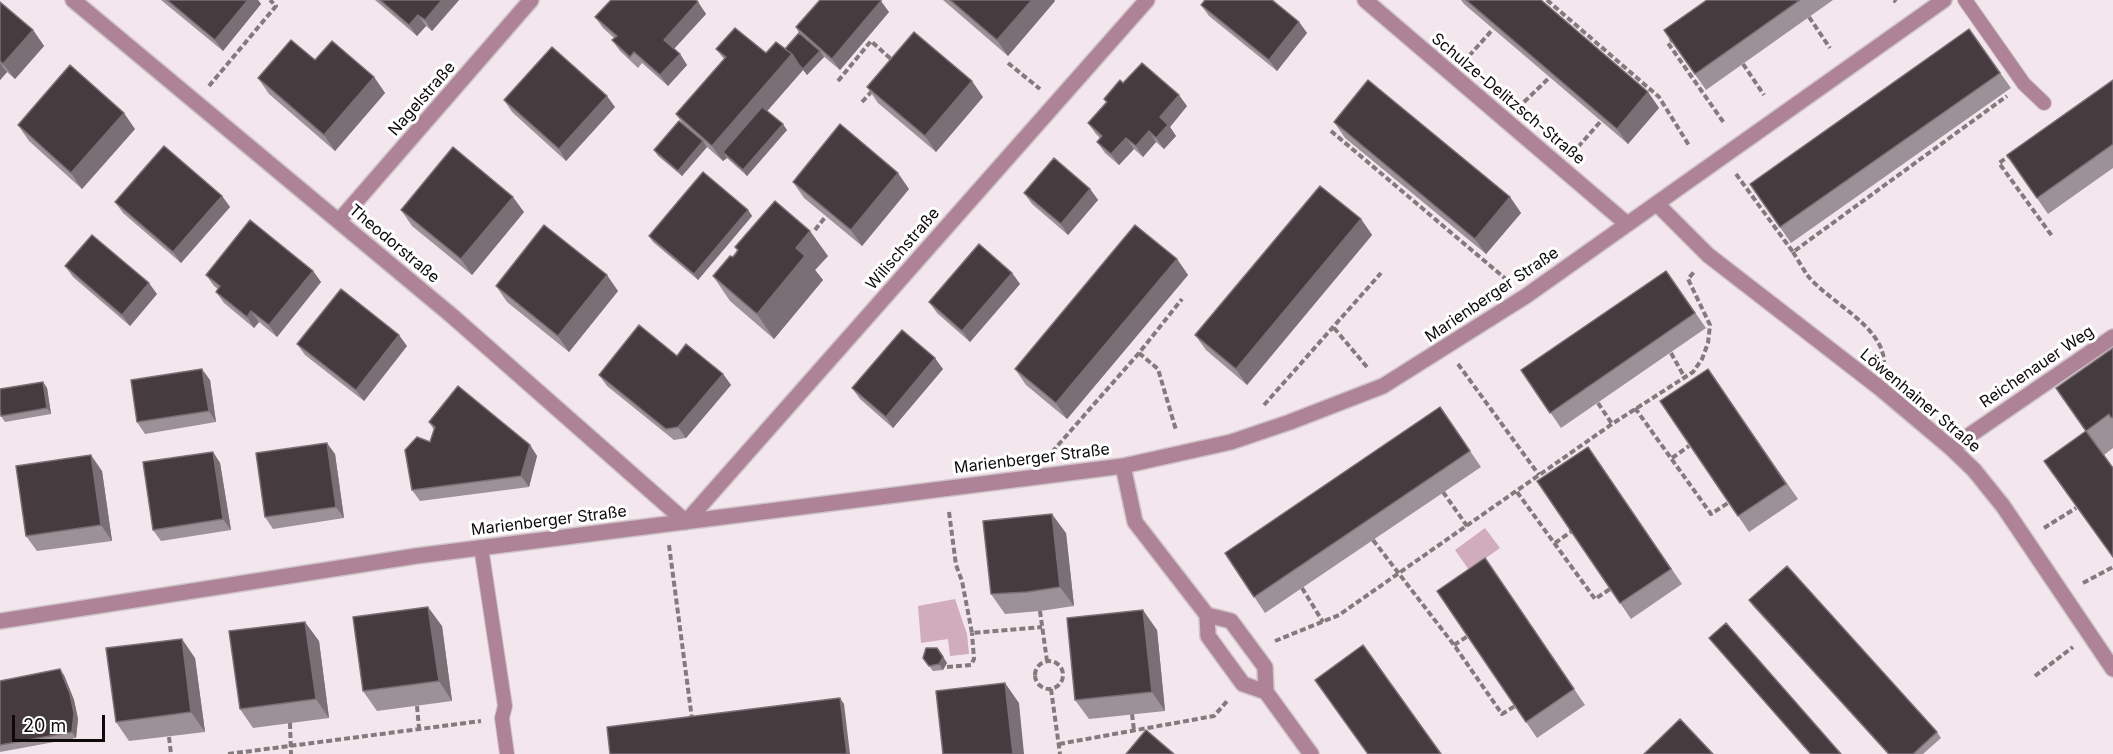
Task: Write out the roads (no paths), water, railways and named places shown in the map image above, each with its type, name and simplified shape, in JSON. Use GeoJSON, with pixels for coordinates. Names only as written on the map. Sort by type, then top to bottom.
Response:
{"type":"FeatureCollection","features":[{"type":"Feature","properties":{"kind":"street","name":"Theodorstraße"},"geometry":{"type":"LineString","coordinates":[[74,0],[452,315],[686,522]]}},
{"type":"Feature","properties":{"kind":"street","name":"Nagelstraße"},"geometry":{"type":"LineString","coordinates":[[339,221],[531,0]]}},
{"type":"Feature","properties":{"kind":"street","name":"Wilischstraße"},"geometry":{"type":"LineString","coordinates":[[686,522],[1147,0]]}},
{"type":"Feature","properties":{"kind":"street","name":"Schulze-Delitzsch-Straße"},"geometry":{"type":"LineString","coordinates":[[1365,0],[1627,224]]}},
{"type":"Feature","properties":{"kind":"street","name":"Marienberger Straße"},"geometry":{"type":"LineString","coordinates":[[0,621],[481,547],[1123,466],[1231,442],[1383,386],[1447,348],[1526,296],[1944,0]]}},
{"type":"Feature","properties":{"kind":"street","name":"Löwenhainer Straße"},"geometry":{"type":"LineString","coordinates":[[1657,204],[1708,255],[1881,389],[1974,470],[2003,506],[2113,669]]}},
{"type":"Feature","properties":{"kind":"street","name":"Reichenauer Weg"},"geometry":{"type":"LineString","coordinates":[[1951,448],[2113,337]]}},
{"type":"Feature","properties":{"kind":"street"},"geometry":{"type":"LineString","coordinates":[[1123,466],[1135,522],[1207,615],[1208,636],[1243,684],[1266,692]]}},
{"type":"Feature","properties":{"kind":"street"},"geometry":{"type":"LineString","coordinates":[[1207,615],[1231,621],[1253,650],[1265,667],[1266,692],[1311,754]]}},
{"type":"Feature","properties":{"kind":"lane"},"geometry":{"type":"LineString","coordinates":[[1965,0],[2024,84],[2044,103]]}},
{"type":"Feature","properties":{"kind":"lane"},"geometry":{"type":"LineString","coordinates":[[481,547],[505,706],[502,718],[507,754]]}}]}
